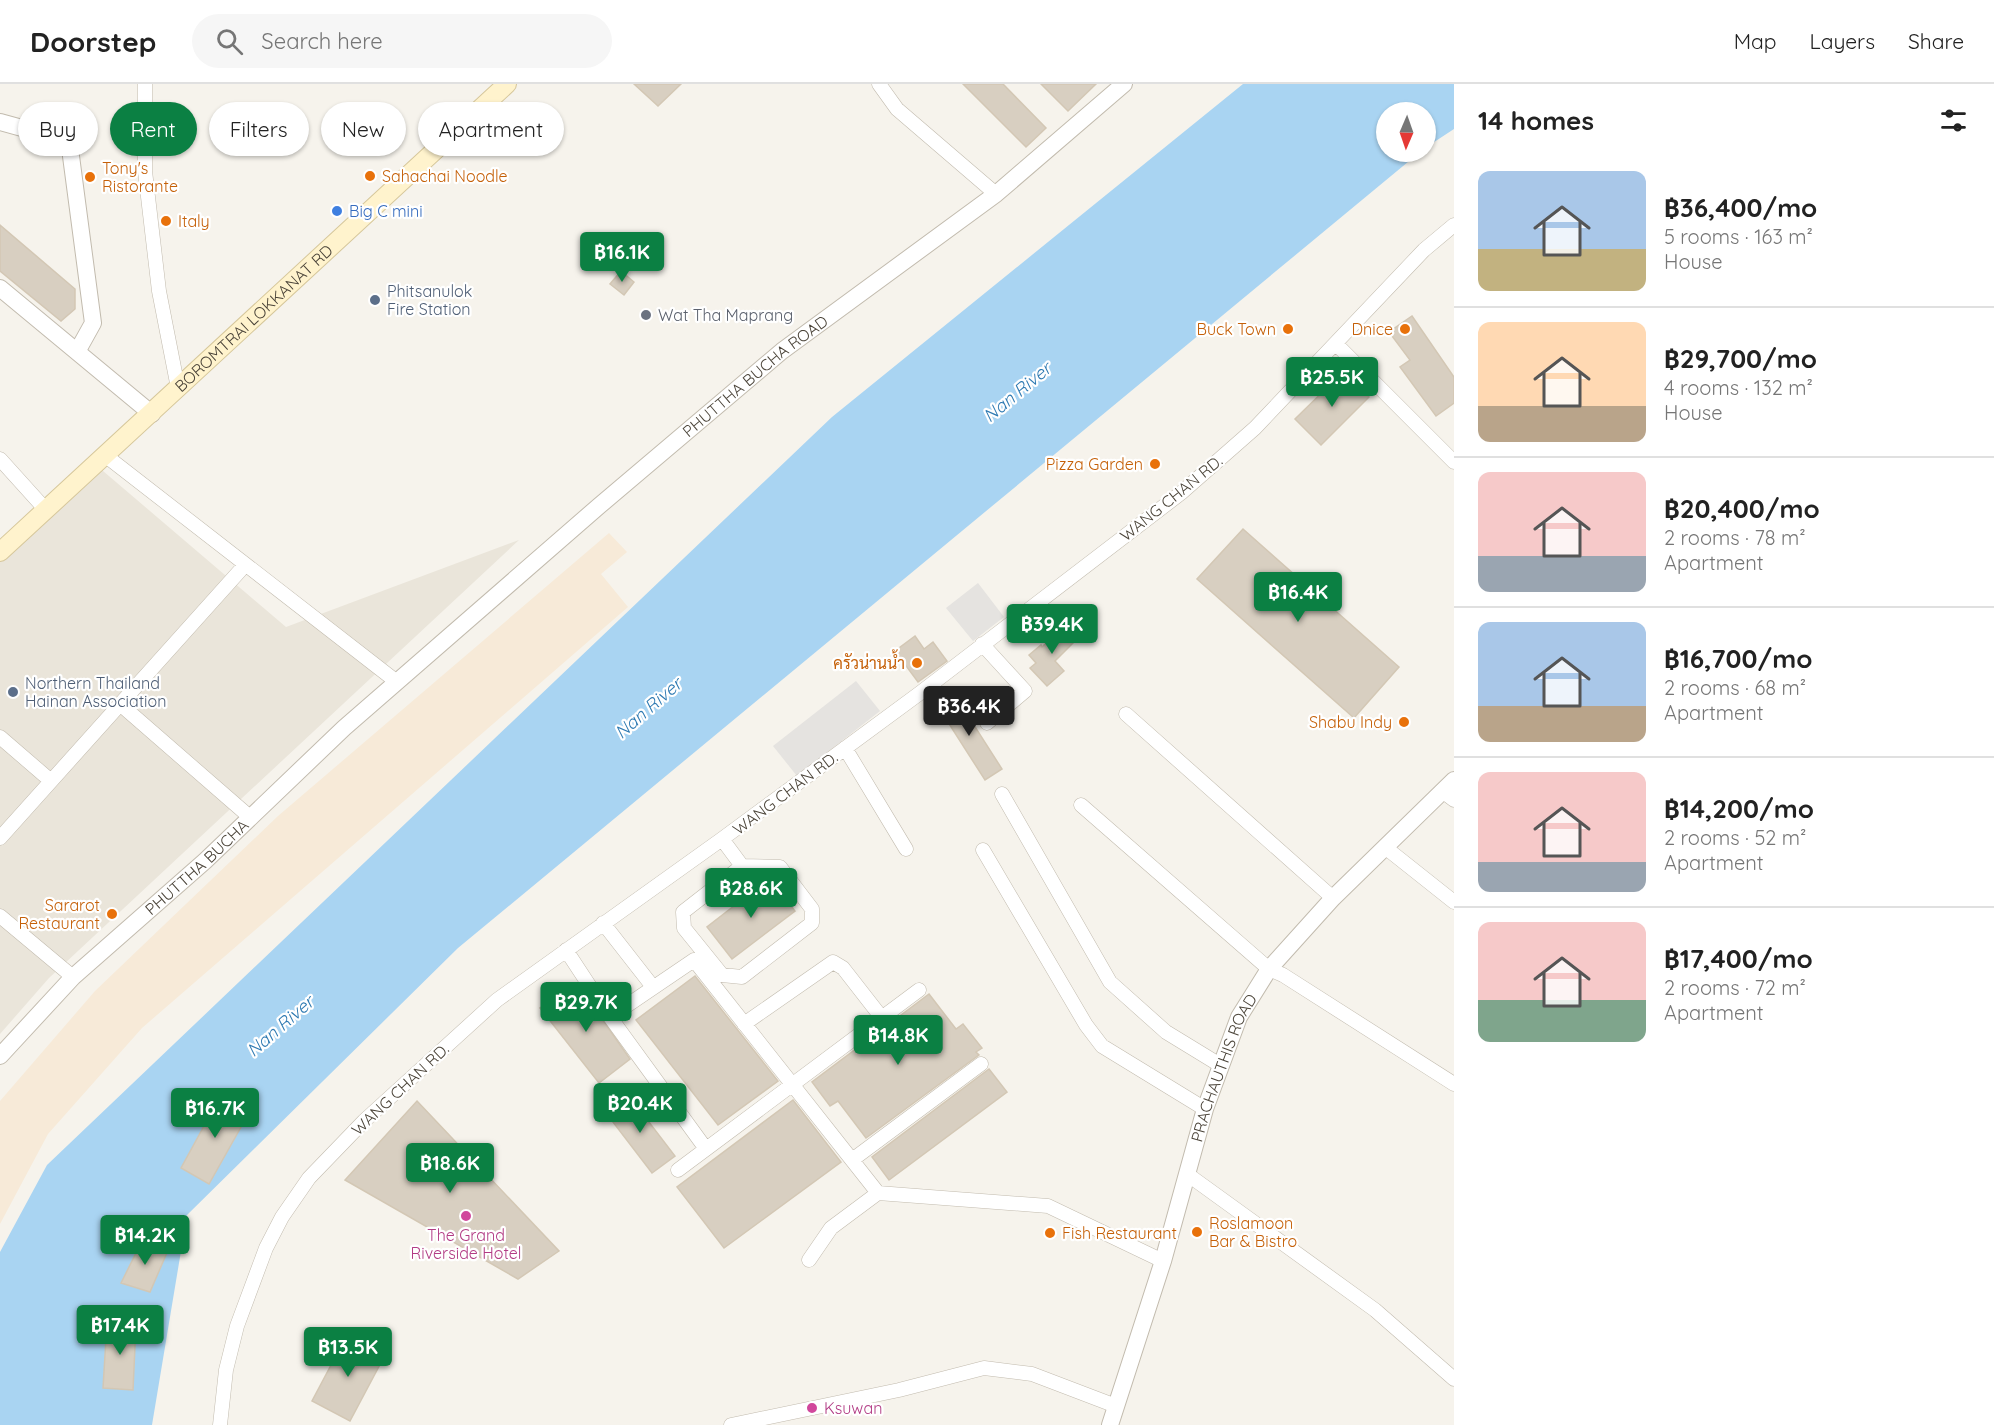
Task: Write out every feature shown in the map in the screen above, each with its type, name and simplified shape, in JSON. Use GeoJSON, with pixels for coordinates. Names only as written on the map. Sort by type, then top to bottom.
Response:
{"type":"FeatureCollection","features":[{"type":"Feature","properties":{"kind":"main road","name":"BOROMTRAI LOKKANAT RD"},"geometry":{"type":"LineString","coordinates":[[0,552],[507,84]]}},
{"type":"Feature","properties":{"kind":"street"},"geometry":{"type":"LineString","coordinates":[[145,84],[145,171],[159,291],[178,388]]}},
{"type":"Feature","properties":{"kind":"street"},"geometry":{"type":"LineString","coordinates":[[879,84],[897,109],[996,194]]}},
{"type":"Feature","properties":{"kind":"street","name":"PHUTTHA BUCHA ROAD"},"geometry":{"type":"LineString","coordinates":[[397,682],[782,351],[996,194],[1124,84]]}},
{"type":"Feature","properties":{"kind":"street"},"geometry":{"type":"LineString","coordinates":[[0,122],[69,141],[93,322],[78,350]]}},
{"type":"Feature","properties":{"kind":"street","name":"WANG CHAN RD."},"geometry":{"type":"LineString","coordinates":[[220,1425],[226,1370],[248,1293],[282,1217],[309,1178],[364,1121],[497,1000],[845,748],[1181,493],[1255,428],[1424,250],[1454,225]]}},
{"type":"Feature","properties":{"kind":"street"},"geometry":{"type":"LineString","coordinates":[[0,288],[78,350],[152,414]]}},
{"type":"Feature","properties":{"kind":"street"},"geometry":{"type":"LineString","coordinates":[[1336,344],[1454,462]]}},
{"type":"Feature","properties":{"kind":"street"},"geometry":{"type":"LineString","coordinates":[[106,456],[397,682]]}},
{"type":"Feature","properties":{"kind":"street"},"geometry":{"type":"LineString","coordinates":[[0,459],[46,510]]}},
{"type":"Feature","properties":{"kind":"street"},"geometry":{"type":"LineString","coordinates":[[0,838],[245,565]]}},
{"type":"Feature","properties":{"kind":"street"},"geometry":{"type":"LineString","coordinates":[[981,644],[1025,691],[987,723]]}},
{"type":"Feature","properties":{"kind":"street","name":"PHUTTHA BUCHA"},"geometry":{"type":"LineString","coordinates":[[0,1056],[73,977],[397,682]]}},
{"type":"Feature","properties":{"kind":"street"},"geometry":{"type":"LineString","coordinates":[[120,704],[250,818]]}},
{"type":"Feature","properties":{"kind":"street"},"geometry":{"type":"LineString","coordinates":[[1126,714],[1333,898]]}},
{"type":"Feature","properties":{"kind":"street"},"geometry":{"type":"LineString","coordinates":[[0,737],[51,781]]}},
{"type":"Feature","properties":{"kind":"street"},"geometry":{"type":"LineString","coordinates":[[845,748],[906,849]]}},
{"type":"Feature","properties":{"kind":"street","name":"PRACHAUTHIS ROAD"},"geometry":{"type":"LineString","coordinates":[[1110,1425],[1163,1261],[1205,1109],[1239,1017],[1269,969],[1333,898],[1450,790]]}},
{"type":"Feature","properties":{"kind":"street"},"geometry":{"type":"LineString","coordinates":[[1002,794],[1110,982],[1166,1032],[1220,1065]]}},
{"type":"Feature","properties":{"kind":"street"},"geometry":{"type":"LineString","coordinates":[[1081,805],[1269,969],[1283,975],[1454,1084]]}},
{"type":"Feature","properties":{"kind":"street"},"geometry":{"type":"LineString","coordinates":[[722,839],[742,866]]}},
{"type":"Feature","properties":{"kind":"street"},"geometry":{"type":"LineString","coordinates":[[1386,848],[1454,902]]}},
{"type":"Feature","properties":{"kind":"street"},"geometry":{"type":"LineString","coordinates":[[983,850],[1086,1024],[1102,1046],[1205,1109]]}},
{"type":"Feature","properties":{"kind":"street"},"geometry":{"type":"LineString","coordinates":[[742,866],[780,867],[813,909],[812,923],[742,977],[722,975],[684,928],[683,912],[742,866]]}},
{"type":"Feature","properties":{"kind":"street"},"geometry":{"type":"LineString","coordinates":[[0,916],[73,977]]}},
{"type":"Feature","properties":{"kind":"street"},"geometry":{"type":"LineString","coordinates":[[603,923],[653,987]]}},
{"type":"Feature","properties":{"kind":"street"},"geometry":{"type":"LineString","coordinates":[[566,950],[610,1017],[706,1149]]}},
{"type":"Feature","properties":{"kind":"street"},"geometry":{"type":"LineString","coordinates":[[610,1017],[694,960],[878,1193]]}},
{"type":"Feature","properties":{"kind":"street"},"geometry":{"type":"LineString","coordinates":[[744,1024],[833,962],[843,968],[882,1018]]}},
{"type":"Feature","properties":{"kind":"street"},"geometry":{"type":"LineString","coordinates":[[678,1170],[919,990]]}},
{"type":"Feature","properties":{"kind":"street"},"geometry":{"type":"LineString","coordinates":[[852,1160],[981,1064]]}},
{"type":"Feature","properties":{"kind":"street"},"geometry":{"type":"LineString","coordinates":[[1187,1174],[1375,1310],[1454,1379]]}},
{"type":"Feature","properties":{"kind":"street"},"geometry":{"type":"LineString","coordinates":[[809,1260],[831,1228],[878,1193],[1048,1206],[1163,1261]]}},
{"type":"Feature","properties":{"kind":"street"},"geometry":{"type":"LineString","coordinates":[[731,1425],[899,1390],[984,1368],[1032,1374],[1116,1406]]}},
{"type":"Feature","properties":{"kind":"shaded area"},"geometry":{"type":"Polygon","coordinates":[[[96,465],[286,627],[519,540],[49,978],[0,1034],[0,559],[96,465]]]}},
{"type":"Feature","properties":{"kind":"shaded area"},"geometry":{"type":"Polygon","coordinates":[[[609,533],[627,552],[601,574],[628,607],[142,1028],[48,1134],[0,1224],[0,1101],[95,991],[278,816],[609,533]]]}},
{"type":"Feature","properties":{"kind":"shaded area"},"geometry":{"type":"Polygon","coordinates":[[[978,583],[1004,617],[973,641],[946,608],[978,583]]]}},
{"type":"Feature","properties":{"kind":"shaded area"},"geometry":{"type":"Polygon","coordinates":[[[856,681],[880,711],[797,776],[773,746],[856,681]]]}},
{"type":"Feature","properties":{"kind":"water","name":"Nan River"},"geometry":{"type":"Polygon","coordinates":[[[1243,84],[1454,84],[1454,129],[1436,141],[1436,102],[1376,102],[1376,162],[1408,162],[458,948],[187,1215],[152,1425],[0,1425],[0,1252],[47,1165],[832,417],[1243,84]]]}},
{"type":"Feature","properties":{"kind":"building"},"geometry":{"type":"Polygon","coordinates":[[[634,84],[681,84],[658,106],[634,84]]]}},
{"type":"Feature","properties":{"kind":"building"},"geometry":{"type":"Polygon","coordinates":[[[963,84],[1003,84],[1046,128],[1026,147],[963,84]]]}},
{"type":"Feature","properties":{"kind":"building"},"geometry":{"type":"Polygon","coordinates":[[[1041,84],[1096,84],[1068,111],[1041,84]]]}},
{"type":"Feature","properties":{"kind":"building"},"geometry":{"type":"Polygon","coordinates":[[[0,225],[75,289],[75,309],[61,321],[0,271],[0,225]]]}},
{"type":"Feature","properties":{"kind":"building"},"geometry":{"type":"Polygon","coordinates":[[[621,271],[634,282],[624,295],[610,284],[621,271]]]}},
{"type":"Feature","properties":{"kind":"building"},"geometry":{"type":"Polygon","coordinates":[[[1412,316],[1454,377],[1454,403],[1436,416],[1400,367],[1410,360],[1389,332],[1412,316]]]}},
{"type":"Feature","properties":{"kind":"building"},"geometry":{"type":"Polygon","coordinates":[[[1344,371],[1369,397],[1321,445],[1295,419],[1344,371]]]}},
{"type":"Feature","properties":{"kind":"building"},"geometry":{"type":"Polygon","coordinates":[[[1243,529],[1399,667],[1354,718],[1197,579],[1243,529]]]}},
{"type":"Feature","properties":{"kind":"building"},"geometry":{"type":"Polygon","coordinates":[[[1066,624],[1079,637],[1055,661],[1064,671],[1047,686],[1030,668],[1036,663],[1029,655],[1041,645],[1042,647],[1066,624]]]}},
{"type":"Feature","properties":{"kind":"building"},"geometry":{"type":"Polygon","coordinates":[[[915,636],[924,649],[933,642],[947,661],[918,682],[895,651],[915,636]]]}},
{"type":"Feature","properties":{"kind":"building"},"geometry":{"type":"Polygon","coordinates":[[[954,694],[1002,769],[985,780],[937,705],[954,694]]]}},
{"type":"Feature","properties":{"kind":"building"},"geometry":{"type":"Polygon","coordinates":[[[770,878],[795,911],[732,959],[707,927],[770,878]]]}},
{"type":"Feature","properties":{"kind":"building"},"geometry":{"type":"Polygon","coordinates":[[[695,976],[778,1081],[718,1125],[636,1020],[695,976]]]}},
{"type":"Feature","properties":{"kind":"building"},"geometry":{"type":"Polygon","coordinates":[[[578,985],[630,1059],[599,1083],[540,1008],[578,985]]]}},
{"type":"Feature","properties":{"kind":"building"},"geometry":{"type":"Polygon","coordinates":[[[929,994],[956,1029],[963,1024],[982,1048],[976,1052],[979,1055],[866,1138],[838,1101],[830,1106],[812,1082],[929,994]]]}},
{"type":"Feature","properties":{"kind":"building"},"geometry":{"type":"Polygon","coordinates":[[[989,1069],[1007,1092],[889,1180],[872,1157],[989,1069]]]}},
{"type":"Feature","properties":{"kind":"building"},"geometry":{"type":"Polygon","coordinates":[[[221,1095],[250,1111],[209,1184],[181,1168],[221,1095]]]}},
{"type":"Feature","properties":{"kind":"building"},"geometry":{"type":"Polygon","coordinates":[[[629,1096],[675,1156],[652,1173],[606,1113],[629,1096]]]}},
{"type":"Feature","properties":{"kind":"building"},"geometry":{"type":"Polygon","coordinates":[[[793,1100],[841,1162],[724,1248],[677,1187],[793,1100]]]}},
{"type":"Feature","properties":{"kind":"building","name":"The Grand Riverside Hotel"},"geometry":{"type":"Polygon","coordinates":[[[417,1101],[559,1251],[518,1279],[345,1180],[417,1101]]]}},
{"type":"Feature","properties":{"kind":"building"},"geometry":{"type":"Polygon","coordinates":[[[142,1241],[169,1248],[150,1292],[121,1283],[142,1241]]]}},
{"type":"Feature","properties":{"kind":"building"},"geometry":{"type":"Polygon","coordinates":[[[107,1322],[136,1324],[133,1390],[103,1388],[107,1322]]]}},
{"type":"Feature","properties":{"kind":"building"},"geometry":{"type":"Polygon","coordinates":[[[347,1335],[385,1355],[350,1421],[312,1401],[347,1335]]]}},
{"type":"Feature","properties":{"kind":"place","name":"Sahachai Noodle"},"geometry":{"type":"Point","coordinates":[370,176]}},
{"type":"Feature","properties":{"kind":"place","name":"Tony's Ristorante"},"geometry":{"type":"Point","coordinates":[90,177]}},
{"type":"Feature","properties":{"kind":"place","name":"Big C mini"},"geometry":{"type":"Point","coordinates":[337,211]}},
{"type":"Feature","properties":{"kind":"place","name":"Italy"},"geometry":{"type":"Point","coordinates":[166,221]}},
{"type":"Feature","properties":{"kind":"place","name":"Phitsanulok Fire Station"},"geometry":{"type":"Point","coordinates":[375,300]}},
{"type":"Feature","properties":{"kind":"place","name":"Wat Tha Maprang"},"geometry":{"type":"Point","coordinates":[646,315]}},
{"type":"Feature","properties":{"kind":"place","name":"Buck Town"},"geometry":{"type":"Point","coordinates":[1288,329]}},
{"type":"Feature","properties":{"kind":"place","name":"Dnice"},"geometry":{"type":"Point","coordinates":[1405,329]}},
{"type":"Feature","properties":{"kind":"place","name":"Pizza Garden"},"geometry":{"type":"Point","coordinates":[1155,464]}},
{"type":"Feature","properties":{"kind":"place","name":"ครัวน่านน้ำ"},"geometry":{"type":"Point","coordinates":[917,663]}},
{"type":"Feature","properties":{"kind":"place","name":"Northern Thailand Hainan Association"},"geometry":{"type":"Point","coordinates":[13,692]}},
{"type":"Feature","properties":{"kind":"place","name":"Shabu Indy"},"geometry":{"type":"Point","coordinates":[1404,722]}},
{"type":"Feature","properties":{"kind":"place","name":"Sararot Restaurant"},"geometry":{"type":"Point","coordinates":[112,914]}},
{"type":"Feature","properties":{"kind":"place","name":"The Grand Riverside Hotel"},"geometry":{"type":"Point","coordinates":[466,1216]}},
{"type":"Feature","properties":{"kind":"place","name":"Roslamoon Bar & Bistro"},"geometry":{"type":"Point","coordinates":[1197,1232]}},
{"type":"Feature","properties":{"kind":"place","name":"Fish Restaurant"},"geometry":{"type":"Point","coordinates":[1050,1233]}},
{"type":"Feature","properties":{"kind":"place","name":"Ksuwan"},"geometry":{"type":"Point","coordinates":[812,1408]}}]}
